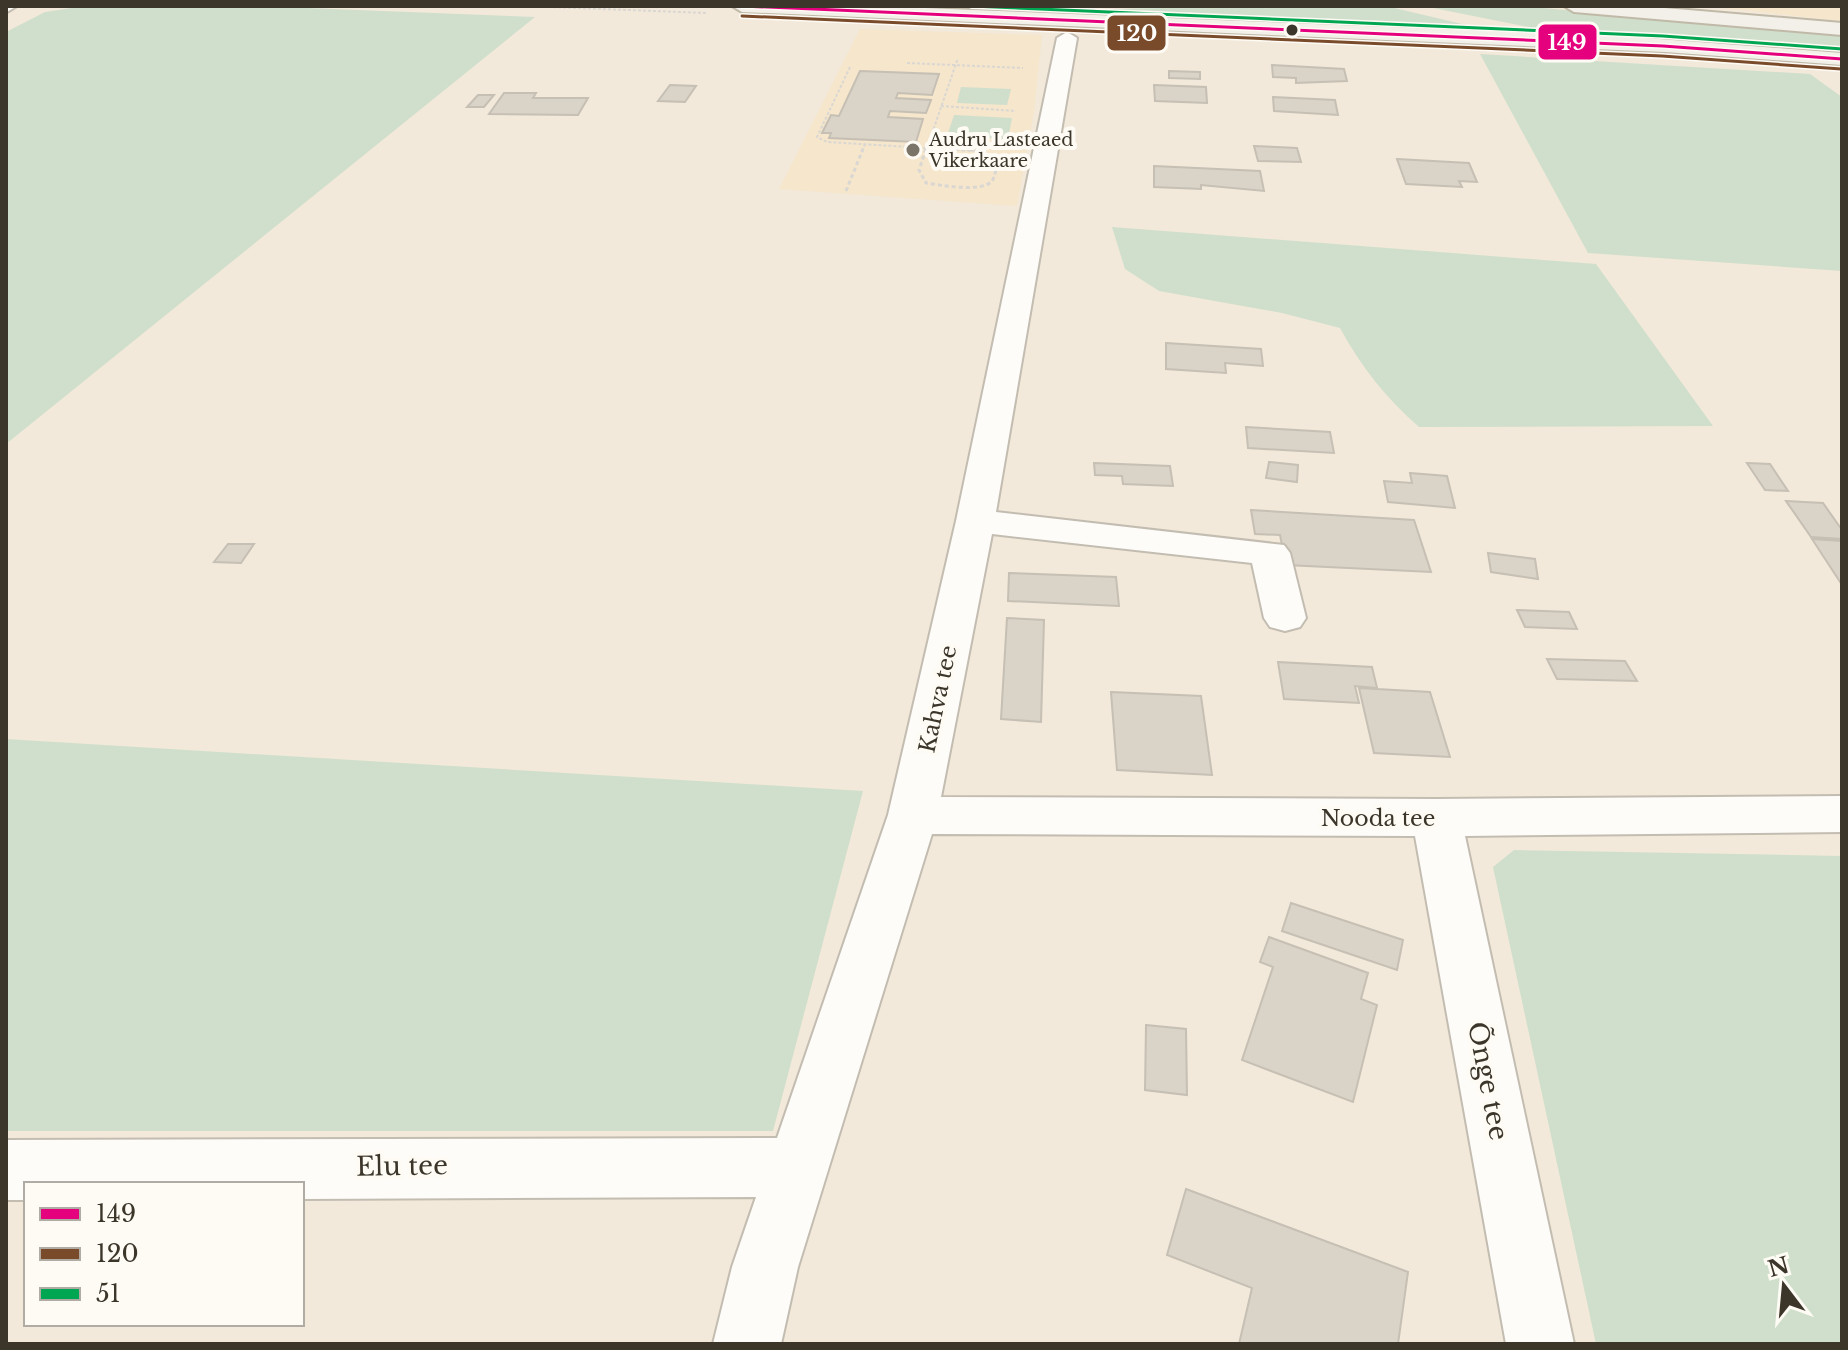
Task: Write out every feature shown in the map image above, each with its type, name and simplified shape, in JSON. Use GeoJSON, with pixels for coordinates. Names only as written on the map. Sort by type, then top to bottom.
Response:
{"type":"FeatureCollection","features":[{"type":"Feature","properties":{"kind":"main road"},"geometry":{"type":"LineString","coordinates":[[742,6],[1010,11],[1108,20],[1663,46],[1842,59]]}},
{"type":"Feature","properties":{"kind":"main road"},"geometry":{"type":"LineString","coordinates":[[1407,6],[1519,30],[1663,46]]}},
{"type":"Feature","properties":{"kind":"main road"},"geometry":{"type":"LineString","coordinates":[[1574,6],[1842,29]]}},
{"type":"Feature","properties":{"kind":"street"},"geometry":{"type":"LineString","coordinates":[[1010,11],[1064,54],[1108,20]]}},
{"type":"Feature","properties":{"kind":"street","name":"Kahva tee"},"geometry":{"type":"LineString","coordinates":[[747,1344],[765,1267],[913,815],[975,521],[1064,54]]}},
{"type":"Feature","properties":{"kind":"street"},"geometry":{"type":"LineString","coordinates":[[975,521],[1270,553],[1285,618]]}},
{"type":"Feature","properties":{"kind":"street","name":"Nooda tee"},"geometry":{"type":"LineString","coordinates":[[913,815],[1436,818],[1842,814]]}},
{"type":"Feature","properties":{"kind":"street","name":"Õnge tee"},"geometry":{"type":"LineString","coordinates":[[1436,818],[1540,1344]]}},
{"type":"Feature","properties":{"kind":"street","name":"Elu tee"},"geometry":{"type":"LineString","coordinates":[[6,1170],[798,1167]]}},
{"type":"Feature","properties":{"kind":"path"},"geometry":{"type":"LineString","coordinates":[[907,63],[955,65],[1064,54]]}},
{"type":"Feature","properties":{"kind":"path"},"geometry":{"type":"LineString","coordinates":[[850,67],[817,137],[827,142],[927,147],[990,154],[998,162],[993,180],[977,187],[926,183],[919,170],[927,147],[955,65],[958,58]]}},
{"type":"Feature","properties":{"kind":"path"},"geometry":{"type":"LineString","coordinates":[[941,106],[1052,113]]}},
{"type":"Feature","properties":{"kind":"path"},"geometry":{"type":"LineString","coordinates":[[846,191],[865,144]]}},
{"type":"Feature","properties":{"kind":"shaded area"},"geometry":{"type":"Polygon","coordinates":[[[1689,6],[1842,6],[1842,21],[1742,10],[1689,6]]]}},
{"type":"Feature","properties":{"kind":"shaded area","name":"Audru Lasteaed Vikerkaare"},"geometry":{"type":"Polygon","coordinates":[[[860,29],[1042,35],[1034,112],[1017,206],[779,189],[860,29]]]}},
{"type":"Feature","properties":{"kind":"green space"},"geometry":{"type":"Polygon","coordinates":[[[85,6],[257,6],[535,17],[6,444],[6,32],[45,12],[85,6]]]}},
{"type":"Feature","properties":{"kind":"green space"},"geometry":{"type":"Polygon","coordinates":[[[1386,6],[1500,33],[1012,11],[1386,6]]]}},
{"type":"Feature","properties":{"kind":"green space"},"geometry":{"type":"Polygon","coordinates":[[[1423,6],[1520,6],[1842,35],[1842,52],[1544,30],[1423,6]]]}},
{"type":"Feature","properties":{"kind":"green space"},"geometry":{"type":"Polygon","coordinates":[[[1480,54],[1810,74],[1842,97],[1842,271],[1588,253],[1480,54]]]}},
{"type":"Feature","properties":{"kind":"green space"},"geometry":{"type":"Polygon","coordinates":[[[961,87],[1011,89],[1007,105],[957,103],[961,87]]]}},
{"type":"Feature","properties":{"kind":"green space"},"geometry":{"type":"Polygon","coordinates":[[[954,115],[1012,118],[1008,139],[947,136],[954,115]]]}},
{"type":"Feature","properties":{"kind":"green space"},"geometry":{"type":"Polygon","coordinates":[[[1112,227],[1596,264],[1713,426],[1419,427],[1375,381],[1340,328],[1282,313],[1159,291],[1125,269],[1112,227]]]}},
{"type":"Feature","properties":{"kind":"green space"},"geometry":{"type":"Polygon","coordinates":[[[6,739],[863,791],[773,1131],[6,1131],[6,739]]]}},
{"type":"Feature","properties":{"kind":"green space"},"geometry":{"type":"Polygon","coordinates":[[[1514,850],[1842,856],[1842,1344],[1596,1344],[1493,867],[1514,850]]]}},
{"type":"Feature","properties":{"kind":"building"},"geometry":{"type":"Polygon","coordinates":[[[1272,65],[1344,69],[1347,81],[1296,83],[1296,78],[1273,77],[1272,65]]]}},
{"type":"Feature","properties":{"kind":"building"},"geometry":{"type":"Polygon","coordinates":[[[860,71],[939,74],[932,95],[898,93],[896,98],[931,100],[926,113],[890,111],[888,117],[923,119],[916,142],[829,138],[831,133],[822,133],[831,115],[839,116],[860,71]]]}},
{"type":"Feature","properties":{"kind":"building"},"geometry":{"type":"Polygon","coordinates":[[[1169,71],[1200,72],[1200,79],[1169,78],[1169,71]]]}},
{"type":"Feature","properties":{"kind":"building"},"geometry":{"type":"Polygon","coordinates":[[[670,85],[696,86],[685,102],[658,101],[670,85]]]}},
{"type":"Feature","properties":{"kind":"building"},"geometry":{"type":"Polygon","coordinates":[[[1154,85],[1206,87],[1207,103],[1155,101],[1154,85]]]}},
{"type":"Feature","properties":{"kind":"building"},"geometry":{"type":"Polygon","coordinates":[[[504,93],[536,93],[533,98],[588,98],[578,115],[489,114],[504,93]]]}},
{"type":"Feature","properties":{"kind":"building"},"geometry":{"type":"Polygon","coordinates":[[[478,95],[494,95],[484,107],[467,107],[478,95]]]}},
{"type":"Feature","properties":{"kind":"building"},"geometry":{"type":"Polygon","coordinates":[[[1273,97],[1335,100],[1338,115],[1274,111],[1273,97]]]}},
{"type":"Feature","properties":{"kind":"building"},"geometry":{"type":"Polygon","coordinates":[[[1254,146],[1297,148],[1301,162],[1258,161],[1254,146]]]}},
{"type":"Feature","properties":{"kind":"building"},"geometry":{"type":"Polygon","coordinates":[[[1397,159],[1469,163],[1477,182],[1459,181],[1462,187],[1406,184],[1397,159]]]}},
{"type":"Feature","properties":{"kind":"building"},"geometry":{"type":"Polygon","coordinates":[[[1154,166],[1260,171],[1264,191],[1201,185],[1201,189],[1154,187],[1154,166]]]}},
{"type":"Feature","properties":{"kind":"building"},"geometry":{"type":"Polygon","coordinates":[[[1166,343],[1261,349],[1263,366],[1225,363],[1226,373],[1166,369],[1166,343]]]}},
{"type":"Feature","properties":{"kind":"building"},"geometry":{"type":"Polygon","coordinates":[[[1246,427],[1330,432],[1334,453],[1248,448],[1246,427]]]}},
{"type":"Feature","properties":{"kind":"building"},"geometry":{"type":"Polygon","coordinates":[[[1269,462],[1298,465],[1297,482],[1266,478],[1269,462]]]}},
{"type":"Feature","properties":{"kind":"building"},"geometry":{"type":"Polygon","coordinates":[[[1094,463],[1170,466],[1173,486],[1123,484],[1122,476],[1095,475],[1094,463]]]}},
{"type":"Feature","properties":{"kind":"building"},"geometry":{"type":"Polygon","coordinates":[[[1747,463],[1770,464],[1788,491],[1765,490],[1747,463]]]}},
{"type":"Feature","properties":{"kind":"building"},"geometry":{"type":"Polygon","coordinates":[[[1410,473],[1447,476],[1455,508],[1388,502],[1384,481],[1412,483],[1410,473]]]}},
{"type":"Feature","properties":{"kind":"building"},"geometry":{"type":"Polygon","coordinates":[[[1786,501],[1823,503],[1842,530],[1842,539],[1811,537],[1786,501]]]}},
{"type":"Feature","properties":{"kind":"building"},"geometry":{"type":"Polygon","coordinates":[[[1251,510],[1414,520],[1431,572],[1286,565],[1280,535],[1255,534],[1251,510]]]}},
{"type":"Feature","properties":{"kind":"building"},"geometry":{"type":"Polygon","coordinates":[[[1812,539],[1842,541],[1842,585],[1812,539]]]}},
{"type":"Feature","properties":{"kind":"building"},"geometry":{"type":"Polygon","coordinates":[[[228,544],[254,544],[241,563],[214,562],[228,544]]]}},
{"type":"Feature","properties":{"kind":"building"},"geometry":{"type":"Polygon","coordinates":[[[1488,553],[1535,559],[1538,579],[1491,572],[1488,553]]]}},
{"type":"Feature","properties":{"kind":"building"},"geometry":{"type":"Polygon","coordinates":[[[1009,573],[1116,577],[1119,606],[1008,601],[1009,573]]]}},
{"type":"Feature","properties":{"kind":"building"},"geometry":{"type":"Polygon","coordinates":[[[1517,610],[1569,612],[1577,629],[1525,627],[1517,610]]]}},
{"type":"Feature","properties":{"kind":"building"},"geometry":{"type":"Polygon","coordinates":[[[1007,618],[1044,620],[1041,722],[1001,719],[1007,618]]]}},
{"type":"Feature","properties":{"kind":"building"},"geometry":{"type":"Polygon","coordinates":[[[1547,659],[1625,661],[1637,681],[1557,679],[1547,659]]]}},
{"type":"Feature","properties":{"kind":"building"},"geometry":{"type":"Polygon","coordinates":[[[1278,662],[1372,667],[1377,688],[1355,686],[1359,703],[1284,699],[1278,662]]]}},
{"type":"Feature","properties":{"kind":"building"},"geometry":{"type":"Polygon","coordinates":[[[1359,688],[1430,692],[1450,757],[1374,753],[1359,688]]]}},
{"type":"Feature","properties":{"kind":"building"},"geometry":{"type":"Polygon","coordinates":[[[1111,692],[1201,696],[1212,775],[1117,770],[1111,692]]]}},
{"type":"Feature","properties":{"kind":"building"},"geometry":{"type":"Polygon","coordinates":[[[1291,903],[1403,940],[1397,970],[1282,931],[1291,903]]]}},
{"type":"Feature","properties":{"kind":"building"},"geometry":{"type":"Polygon","coordinates":[[[1269,937],[1368,973],[1361,999],[1377,1005],[1353,1102],[1242,1060],[1273,967],[1260,962],[1269,937]]]}},
{"type":"Feature","properties":{"kind":"building"},"geometry":{"type":"Polygon","coordinates":[[[1146,1025],[1186,1029],[1187,1095],[1145,1090],[1146,1025]]]}},
{"type":"Feature","properties":{"kind":"building"},"geometry":{"type":"Polygon","coordinates":[[[1186,1189],[1408,1272],[1398,1344],[1239,1344],[1252,1288],[1167,1255],[1186,1189]]]}},
{"type":"Feature","properties":{"kind":"transit line","name":"149"},"geometry":{"type":"LineString","coordinates":[[742,6],[1663,46],[1842,59]]}},
{"type":"Feature","properties":{"kind":"transit line","name":"51"},"geometry":{"type":"LineString","coordinates":[[972,6],[1663,36],[1842,49]]}},
{"type":"Feature","properties":{"kind":"transit line","name":"120"},"geometry":{"type":"LineString","coordinates":[[742,16],[1662,56],[1841,69]]}},
{"type":"Feature","properties":{"kind":"place","name":"Audru Lasteaed Vikerkaare"},"geometry":{"type":"Point","coordinates":[913,150]}}]}
